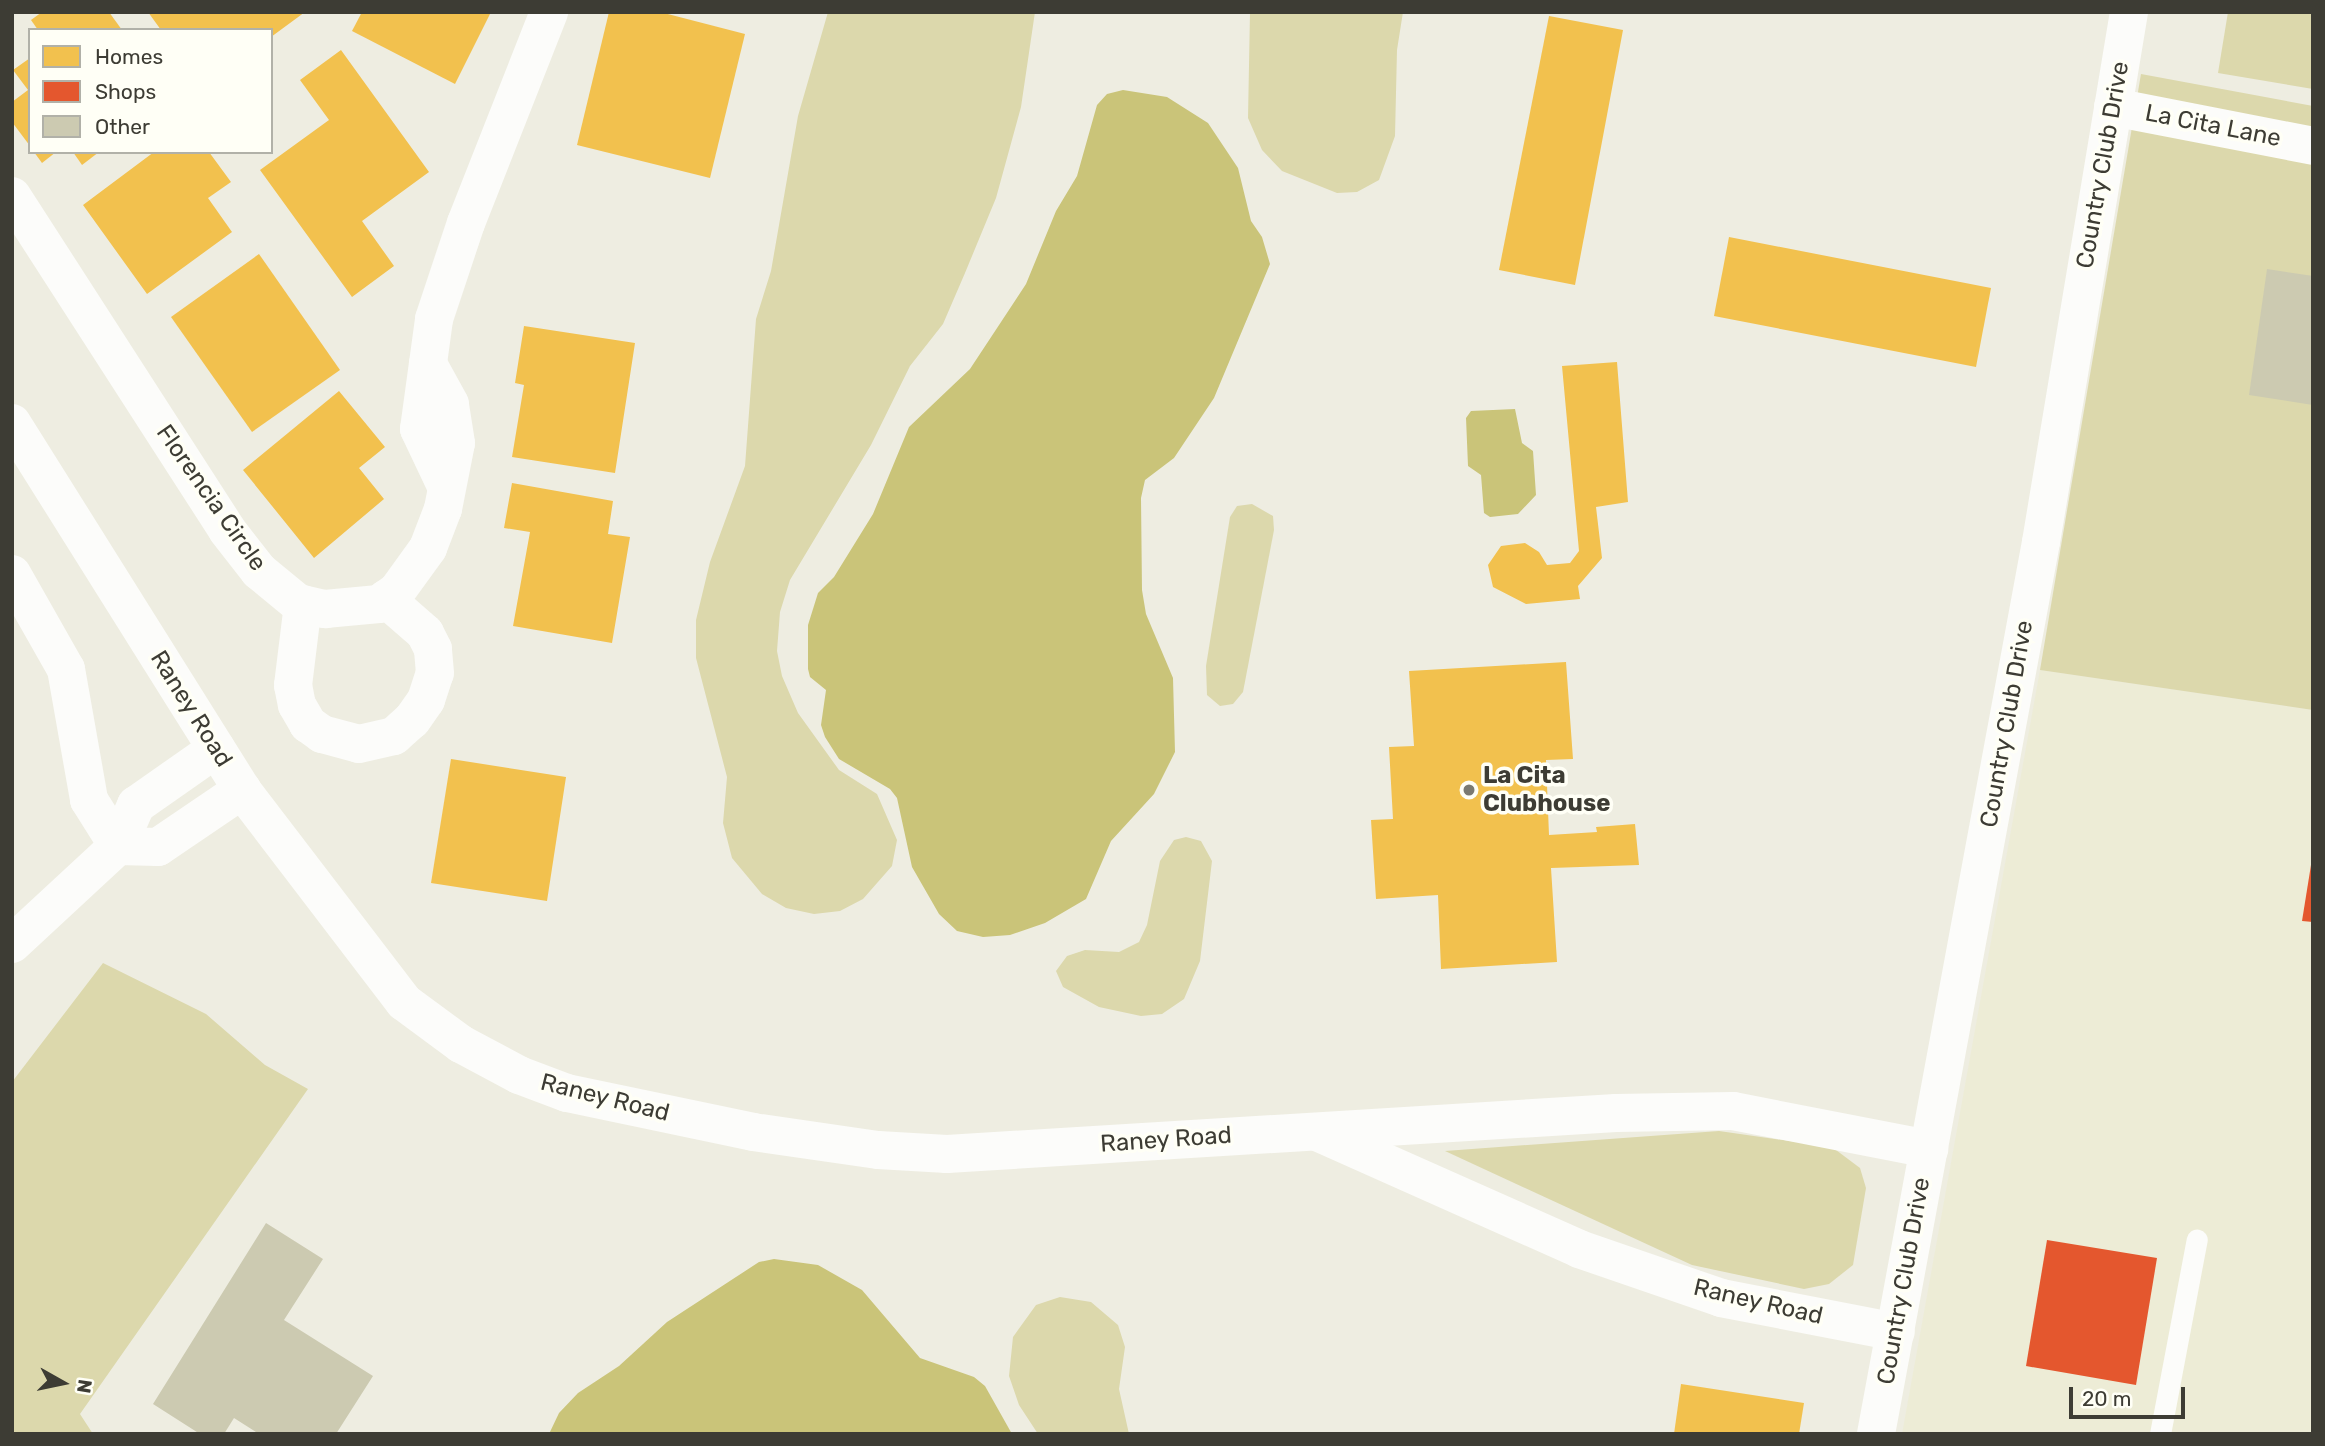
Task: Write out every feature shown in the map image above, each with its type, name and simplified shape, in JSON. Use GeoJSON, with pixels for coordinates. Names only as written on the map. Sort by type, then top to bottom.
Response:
{"type":"FeatureCollection","features":[{"type":"Feature","properties":{"kind":"street","name":"Florencia Circle"},"geometry":{"type":"LineString","coordinates":[[12,196],[227,530],[275,586],[303,604],[353,609],[386,599],[415,570],[428,548],[443,509],[445,484],[419,429],[434,319],[466,223],[549,12]]}},
{"type":"Feature","properties":{"kind":"street","name":"Country Club Drive"},"geometry":{"type":"LineString","coordinates":[[1876,1434],[2041,542],[2129,12]]}},
{"type":"Feature","properties":{"kind":"street","name":"La Cita Lane"},"geometry":{"type":"LineString","coordinates":[[2113,107],[2313,146]]}},
{"type":"Feature","properties":{"kind":"street","name":"Raney Road"},"geometry":{"type":"LineString","coordinates":[[12,423],[242,790],[404,1002],[461,1044],[519,1075],[566,1093],[753,1132],[878,1150],[947,1154],[1314,1130],[1733,1111],[1929,1149]]}},
{"type":"Feature","properties":{"kind":"street"},"geometry":{"type":"LineString","coordinates":[[12,574],[66,669],[89,800],[118,846]]}},
{"type":"Feature","properties":{"kind":"street"},"geometry":{"type":"LineString","coordinates":[[303,604],[293,685],[298,705],[308,724],[322,734],[359,744],[394,736],[412,720],[426,700],[435,673],[433,649],[425,633],[386,599]]}},
{"type":"Feature","properties":{"kind":"street"},"geometry":{"type":"LineString","coordinates":[[12,944],[118,846],[136,805],[216,749]]}},
{"type":"Feature","properties":{"kind":"street"},"geometry":{"type":"LineString","coordinates":[[118,846],[158,847],[242,790]]}},
{"type":"Feature","properties":{"kind":"street","name":"Raney Road"},"geometry":{"type":"LineString","coordinates":[[1314,1130],[1579,1249],[1721,1298],[1896,1332]]}},
{"type":"Feature","properties":{"kind":"lane"},"geometry":{"type":"LineString","coordinates":[[2160,1434],[2197,1239]]}},
{"type":"Feature","properties":{"kind":"shaded area"},"geometry":{"type":"Polygon","coordinates":[[[828,12],[1035,12],[1021,107],[996,198],[965,273],[943,324],[910,366],[871,445],[790,580],[780,612],[777,651],[782,676],[798,713],[839,770],[877,794],[897,840],[892,866],[863,899],[840,911],[814,914],[786,908],[762,894],[732,858],[723,823],[727,777],[696,658],[696,620],[710,562],[745,466],[756,319],[771,271],[798,116],[828,12]]]}},
{"type":"Feature","properties":{"kind":"shaded area"},"geometry":{"type":"Polygon","coordinates":[[[1250,12],[1403,12],[1397,50],[1395,136],[1379,180],[1357,192],[1337,193],[1282,171],[1262,150],[1248,118],[1250,12]]]}},
{"type":"Feature","properties":{"kind":"shaded area"},"geometry":{"type":"Polygon","coordinates":[[[2228,12],[2313,12],[2313,89],[2218,73],[2228,12]]]}},
{"type":"Feature","properties":{"kind":"shaded area"},"geometry":{"type":"Polygon","coordinates":[[[2141,74],[2313,106],[2313,710],[2040,670],[2141,74]]]}},
{"type":"Feature","properties":{"kind":"shaded area"},"geometry":{"type":"Polygon","coordinates":[[[1123,90],[1167,97],[1208,123],[1238,168],[1251,221],[1262,237],[1270,264],[1214,398],[1174,458],[1145,480],[1141,498],[1142,590],[1146,614],[1173,678],[1175,752],[1154,794],[1111,841],[1086,899],[1045,923],[1010,935],[983,937],[957,931],[939,914],[912,867],[897,798],[890,789],[839,759],[825,737],[821,725],[826,690],[810,677],[808,625],[818,593],[834,577],[873,514],[909,427],[970,369],[1026,284],[1056,211],[1077,176],[1097,105],[1107,94],[1123,90]]]}},
{"type":"Feature","properties":{"kind":"shaded area"},"geometry":{"type":"Polygon","coordinates":[[[1515,409],[1522,443],[1533,451],[1536,495],[1518,514],[1490,517],[1484,513],[1481,475],[1468,466],[1466,418],[1471,411],[1515,409]]]}},
{"type":"Feature","properties":{"kind":"shaded area"},"geometry":{"type":"Polygon","coordinates":[[[1252,504],[1273,516],[1274,530],[1243,692],[1233,704],[1220,706],[1207,695],[1206,666],[1230,517],[1237,506],[1252,504]]]}},
{"type":"Feature","properties":{"kind":"shaded area"},"geometry":{"type":"Polygon","coordinates":[[[2040,670],[2313,710],[2313,1434],[1902,1434],[2040,670]]]}},
{"type":"Feature","properties":{"kind":"shaded area"},"geometry":{"type":"Polygon","coordinates":[[[1186,837],[1201,841],[1212,861],[1200,961],[1184,999],[1162,1014],[1141,1016],[1099,1007],[1063,987],[1056,971],[1067,956],[1085,950],[1119,952],[1139,942],[1147,925],[1160,861],[1174,840],[1186,837]]]}},
{"type":"Feature","properties":{"kind":"shaded area"},"geometry":{"type":"Polygon","coordinates":[[[103,963],[206,1014],[265,1065],[308,1089],[80,1414],[93,1434],[12,1434],[12,1082],[103,963]]]}},
{"type":"Feature","properties":{"kind":"shaded area"},"geometry":{"type":"Polygon","coordinates":[[[1719,1131],[1832,1147],[1860,1168],[1866,1188],[1853,1265],[1829,1284],[1804,1289],[1692,1265],[1445,1151],[1719,1131]]]}},
{"type":"Feature","properties":{"kind":"shaded area"},"geometry":{"type":"Polygon","coordinates":[[[774,1259],[818,1265],[862,1290],[920,1358],[974,1377],[985,1386],[1012,1434],[549,1434],[559,1413],[578,1393],[619,1366],[667,1322],[759,1262],[774,1259]]]}},
{"type":"Feature","properties":{"kind":"shaded area"},"geometry":{"type":"Polygon","coordinates":[[[1060,1297],[1091,1302],[1118,1325],[1125,1347],[1119,1389],[1129,1434],[1038,1434],[1019,1405],[1009,1376],[1013,1337],[1036,1305],[1060,1297]]]}},
{"type":"Feature","properties":{"kind":"building: Homes"},"geometry":{"type":"Polygon","coordinates":[[[42,12],[109,12],[121,28],[37,28],[31,20],[42,12]]]}},
{"type":"Feature","properties":{"kind":"building: Homes"},"geometry":{"type":"Polygon","coordinates":[[[148,12],[305,12],[273,36],[273,28],[160,28],[148,12]]]}},
{"type":"Feature","properties":{"kind":"building: Homes"},"geometry":{"type":"Polygon","coordinates":[[[362,12],[491,12],[455,84],[352,31],[362,12]]]}},
{"type":"Feature","properties":{"kind":"building: Homes"},"geometry":{"type":"Polygon","coordinates":[[[609,12],[660,12],[745,34],[710,178],[577,145],[609,12]]]}},
{"type":"Feature","properties":{"kind":"building: Homes"},"geometry":{"type":"Polygon","coordinates":[[[1549,16],[1623,30],[1575,285],[1499,270],[1549,16]]]}},
{"type":"Feature","properties":{"kind":"building: Homes"},"geometry":{"type":"Polygon","coordinates":[[[341,50],[429,172],[362,221],[394,266],[352,297],[260,170],[329,120],[300,80],[341,50]]]}},
{"type":"Feature","properties":{"kind":"building: Homes"},"geometry":{"type":"Polygon","coordinates":[[[28,59],[28,90],[13,70],[28,59]]]}},
{"type":"Feature","properties":{"kind":"building: Homes"},"geometry":{"type":"Polygon","coordinates":[[[28,90],[28,143],[12,122],[12,102],[28,90]]]}},
{"type":"Feature","properties":{"kind":"building: Homes"},"geometry":{"type":"Polygon","coordinates":[[[35,154],[53,154],[42,163],[35,154]]]}},
{"type":"Feature","properties":{"kind":"building: Homes"},"geometry":{"type":"Polygon","coordinates":[[[74,154],[96,154],[82,165],[74,154]]]}},
{"type":"Feature","properties":{"kind":"building: Homes"},"geometry":{"type":"Polygon","coordinates":[[[151,154],[210,154],[231,182],[208,198],[232,232],[147,294],[83,205],[151,154]]]}},
{"type":"Feature","properties":{"kind":"building: Homes"},"geometry":{"type":"Polygon","coordinates":[[[1729,237],[1991,288],[1976,367],[1714,316],[1729,237]]]}},
{"type":"Feature","properties":{"kind":"building: Homes"},"geometry":{"type":"Polygon","coordinates":[[[259,254],[340,370],[252,432],[171,317],[259,254]]]}},
{"type":"Feature","properties":{"kind":"building: Homes"},"geometry":{"type":"Polygon","coordinates":[[[524,326],[635,343],[615,473],[512,457],[524,385],[515,383],[524,326]]]}},
{"type":"Feature","properties":{"kind":"building: Homes"},"geometry":{"type":"Polygon","coordinates":[[[1617,362],[1628,502],[1596,507],[1602,558],[1578,586],[1580,599],[1526,604],[1493,587],[1488,565],[1501,546],[1525,543],[1539,552],[1547,565],[1570,563],[1579,551],[1562,366],[1617,362]]]}},
{"type":"Feature","properties":{"kind":"building: Homes"},"geometry":{"type":"Polygon","coordinates":[[[339,391],[385,447],[359,468],[384,499],[314,558],[243,470],[339,391]]]}},
{"type":"Feature","properties":{"kind":"building: Homes"},"geometry":{"type":"Polygon","coordinates":[[[512,483],[613,501],[608,534],[630,537],[612,643],[513,626],[530,532],[504,528],[512,483]]]}},
{"type":"Feature","properties":{"kind":"building: Homes","name":"La Cita Clubhouse"},"geometry":{"type":"Polygon","coordinates":[[[1566,662],[1573,759],[1546,760],[1549,835],[1597,832],[1596,827],[1635,824],[1639,865],[1551,868],[1557,962],[1441,969],[1438,895],[1376,899],[1371,820],[1393,819],[1389,747],[1414,746],[1409,671],[1566,662]]]}},
{"type":"Feature","properties":{"kind":"building: Homes"},"geometry":{"type":"Polygon","coordinates":[[[451,759],[566,777],[547,901],[431,883],[451,759]]]}},
{"type":"Feature","properties":{"kind":"building: Homes"},"geometry":{"type":"Polygon","coordinates":[[[1681,1384],[1804,1403],[1799,1434],[1674,1434],[1681,1384]]]}},
{"type":"Feature","properties":{"kind":"building: Shops"},"geometry":{"type":"Polygon","coordinates":[[[2313,865],[2313,922],[2302,921],[2313,865]]]}},
{"type":"Feature","properties":{"kind":"building: Shops"},"geometry":{"type":"Polygon","coordinates":[[[2047,1240],[2157,1258],[2136,1385],[2026,1366],[2047,1240]]]}},
{"type":"Feature","properties":{"kind":"building: Other"},"geometry":{"type":"Polygon","coordinates":[[[2267,269],[2313,276],[2313,405],[2249,395],[2267,269]]]}},
{"type":"Feature","properties":{"kind":"building: Other"},"geometry":{"type":"Polygon","coordinates":[[[266,1223],[323,1259],[284,1320],[373,1376],[336,1434],[259,1434],[234,1418],[224,1434],[200,1434],[153,1404],[266,1223]]]}},
{"type":"Feature","properties":{"kind":"place","name":"La Cita Clubhouse"},"geometry":{"type":"Point","coordinates":[1469,790]}}]}
